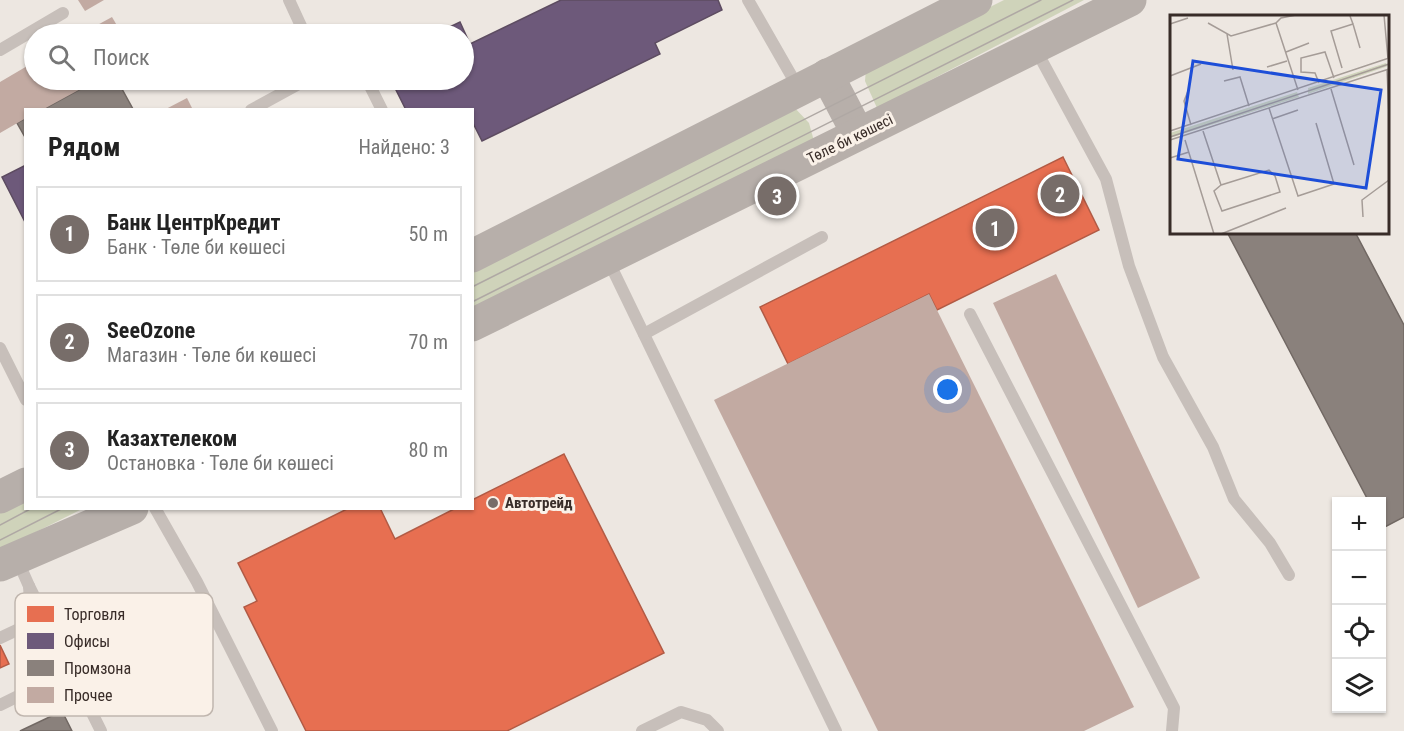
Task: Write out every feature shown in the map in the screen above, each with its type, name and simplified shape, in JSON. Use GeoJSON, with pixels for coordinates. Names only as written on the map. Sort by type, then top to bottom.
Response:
{"type":"FeatureCollection","features":[{"type":"Feature","properties":{"kind":"main road"},"geometry":{"type":"LineString","coordinates":[[474,255],[813,82],[939,13],[976,0]]}},
{"type":"Feature","properties":{"kind":"main road","name":"Төле би көшесі"},"geometry":{"type":"LineString","coordinates":[[474,324],[1130,0]]}},
{"type":"Feature","properties":{"kind":"main road"},"geometry":{"type":"LineString","coordinates":[[813,82],[858,134]]}},
{"type":"Feature","properties":{"kind":"main road"},"geometry":{"type":"LineString","coordinates":[[0,497],[24,485]]}},
{"type":"Feature","properties":{"kind":"main road"},"geometry":{"type":"LineString","coordinates":[[15,570],[128,510]]}},
{"type":"Feature","properties":{"kind":"lane"},"geometry":{"type":"LineString","coordinates":[[289,0],[301,24]]}},
{"type":"Feature","properties":{"kind":"lane"},"geometry":{"type":"LineString","coordinates":[[748,0],[813,82]]}},
{"type":"Feature","properties":{"kind":"lane"},"geometry":{"type":"LineString","coordinates":[[44,24],[63,13]]}},
{"type":"Feature","properties":{"kind":"lane"},"geometry":{"type":"LineString","coordinates":[[0,50],[24,36]]}},
{"type":"Feature","properties":{"kind":"lane"},"geometry":{"type":"LineString","coordinates":[[1035,47],[1106,179],[1129,266],[1163,357],[1213,447],[1234,499],[1270,543],[1289,574]]}},
{"type":"Feature","properties":{"kind":"lane"},"geometry":{"type":"LineString","coordinates":[[255,108],[288,90]]}},
{"type":"Feature","properties":{"kind":"lane"},"geometry":{"type":"LineString","coordinates":[[372,90],[381,108]]}},
{"type":"Feature","properties":{"kind":"lane"},"geometry":{"type":"LineString","coordinates":[[644,334],[822,237]]}},
{"type":"Feature","properties":{"kind":"lane"},"geometry":{"type":"LineString","coordinates":[[608,259],[836,731]]}},
{"type":"Feature","properties":{"kind":"lane"},"geometry":{"type":"LineString","coordinates":[[969,314],[1174,708],[1172,731]]}},
{"type":"Feature","properties":{"kind":"lane"},"geometry":{"type":"LineString","coordinates":[[0,348],[24,396]]}},
{"type":"Feature","properties":{"kind":"lane"},"geometry":{"type":"LineString","coordinates":[[156,510],[203,593]]}},
{"type":"Feature","properties":{"kind":"lane"},"geometry":{"type":"LineString","coordinates":[[15,570],[23,593]]}},
{"type":"Feature","properties":{"kind":"lane"},"geometry":{"type":"LineString","coordinates":[[15,570],[28,593]]}},
{"type":"Feature","properties":{"kind":"lane"},"geometry":{"type":"LineString","coordinates":[[213,614],[272,731]]}},
{"type":"Feature","properties":{"kind":"lane"},"geometry":{"type":"LineString","coordinates":[[0,639],[15,631]]}},
{"type":"Feature","properties":{"kind":"lane"},"geometry":{"type":"LineString","coordinates":[[0,705],[15,698]]}},
{"type":"Feature","properties":{"kind":"lane"},"geometry":{"type":"LineString","coordinates":[[642,731],[681,712],[706,720],[718,731]]}},
{"type":"Feature","properties":{"kind":"lane"},"geometry":{"type":"LineString","coordinates":[[94,716],[101,731]]}},
{"type":"Feature","properties":{"kind":"green space"},"geometry":{"type":"Polygon","coordinates":[[[1004,0],[1084,0],[877,108],[865,81],[866,69],[1004,0]]]}},
{"type":"Feature","properties":{"kind":"green space"},"geometry":{"type":"Polygon","coordinates":[[[793,106],[809,123],[814,141],[474,311],[474,269],[793,106]]]}},
{"type":"Feature","properties":{"kind":"green space"},"geometry":{"type":"Polygon","coordinates":[[[24,497],[24,510],[80,510],[0,550],[0,509],[24,497]]]}},
{"type":"Feature","properties":{"kind":"building: Торговля"},"geometry":{"type":"Polygon","coordinates":[[[1063,157],[1099,230],[937,310],[929,294],[788,364],[760,307],[1063,157]]]}},
{"type":"Feature","properties":{"kind":"building: Торговля"},"geometry":{"type":"Polygon","coordinates":[[[564,454],[664,653],[507,731],[306,731],[244,607],[257,601],[238,563],[345,510],[381,510],[395,539],[452,510],[474,510],[474,499],[564,454]]]}},
{"type":"Feature","properties":{"kind":"building: Торговля"},"geometry":{"type":"Polygon","coordinates":[[[0,645],[9,664],[0,668],[0,645]]]}},
{"type":"Feature","properties":{"kind":"building: Офисы"},"geometry":{"type":"Polygon","coordinates":[[[561,0],[718,0],[722,10],[655,43],[660,54],[482,141],[474,125],[474,108],[405,108],[396,90],[474,90],[474,42],[561,0]]]}},
{"type":"Feature","properties":{"kind":"building: Офисы"},"geometry":{"type":"Polygon","coordinates":[[[24,166],[24,220],[2,177],[24,166]]]}},
{"type":"Feature","properties":{"kind":"building: Промзона"},"geometry":{"type":"Polygon","coordinates":[[[79,90],[123,90],[132,108],[46,108],[79,90]]]}},
{"type":"Feature","properties":{"kind":"building: Промзона"},"geometry":{"type":"Polygon","coordinates":[[[24,119],[24,135],[17,123],[24,119]]]}},
{"type":"Feature","properties":{"kind":"building: Промзона"},"geometry":{"type":"Polygon","coordinates":[[[1228,234],[1356,234],[1404,325],[1404,517],[1386,526],[1386,497],[1366,497],[1228,234]]]}},
{"type":"Feature","properties":{"kind":"building: Промзона"},"geometry":{"type":"Polygon","coordinates":[[[52,716],[64,716],[72,731],[20,731],[52,716]]]}},
{"type":"Feature","properties":{"kind":"building: Прочее"},"geometry":{"type":"Polygon","coordinates":[[[78,0],[104,0],[85,11],[78,0]]]}},
{"type":"Feature","properties":{"kind":"building: Прочее"},"geometry":{"type":"Polygon","coordinates":[[[112,17],[116,24],[99,24],[112,17]]]}},
{"type":"Feature","properties":{"kind":"building: Прочее"},"geometry":{"type":"Polygon","coordinates":[[[24,68],[24,90],[79,90],[46,108],[24,108],[24,119],[0,133],[0,82],[24,68]]]}},
{"type":"Feature","properties":{"kind":"building: Прочее"},"geometry":{"type":"Polygon","coordinates":[[[187,98],[192,108],[168,108],[187,98]]]}},
{"type":"Feature","properties":{"kind":"building: Прочее"},"geometry":{"type":"Polygon","coordinates":[[[1056,274],[1200,578],[1138,608],[993,303],[1056,274]]]}},
{"type":"Feature","properties":{"kind":"building: Прочее"},"geometry":{"type":"Polygon","coordinates":[[[929,294],[1134,707],[1084,731],[878,731],[714,400],[929,294]]]}},
{"type":"Feature","properties":{"kind":"tram line"},"geometry":{"type":"LineString","coordinates":[[474,286],[1041,0]]}},
{"type":"Feature","properties":{"kind":"tram line"},"geometry":{"type":"LineString","coordinates":[[474,301],[1073,0]]}},
{"type":"Feature","properties":{"kind":"tram line"},"geometry":{"type":"LineString","coordinates":[[0,525],[28,510]]}},
{"type":"Feature","properties":{"kind":"tram line"},"geometry":{"type":"LineString","coordinates":[[0,540],[59,510]]}},
{"type":"Feature","properties":{"kind":"place","name":"SeeОzone"},"geometry":{"type":"Point","coordinates":[1060,194]}},
{"type":"Feature","properties":{"kind":"place","name":"Казахтелеком"},"geometry":{"type":"Point","coordinates":[777,196]}},
{"type":"Feature","properties":{"kind":"place","name":"Банк ЦентрКредит"},"geometry":{"type":"Point","coordinates":[995,228]}},
{"type":"Feature","properties":{"kind":"place","name":"Автотрейд"},"geometry":{"type":"Point","coordinates":[493,503]}}]}
